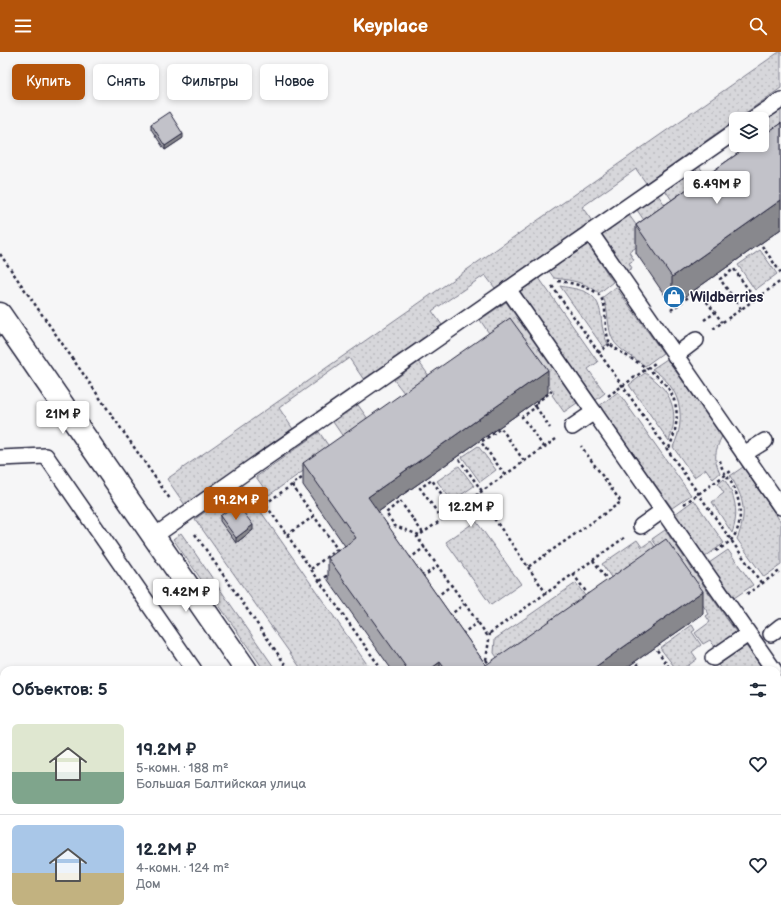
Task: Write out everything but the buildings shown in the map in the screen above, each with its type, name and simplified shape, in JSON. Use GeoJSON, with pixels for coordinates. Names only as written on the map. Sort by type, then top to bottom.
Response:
{"type":"FeatureCollection","features":[{"type":"Feature","properties":{"kind":"street"},"geometry":{"type":"LineString","coordinates":[[0,314],[243,666]]}},
{"type":"Feature","properties":{"kind":"lane"},"geometry":{"type":"LineString","coordinates":[[763,112],[781,100]]}},
{"type":"Feature","properties":{"kind":"lane"},"geometry":{"type":"LineString","coordinates":[[154,537],[508,289],[543,274],[590,232],[729,136]]}},
{"type":"Feature","properties":{"kind":"lane"},"geometry":{"type":"LineString","coordinates":[[590,232],[781,507]]}},
{"type":"Feature","properties":{"kind":"lane"},"geometry":{"type":"LineString","coordinates":[[508,289],[771,666]]}},
{"type":"Feature","properties":{"kind":"lane"},"geometry":{"type":"LineString","coordinates":[[672,350],[696,340]]}},
{"type":"Feature","properties":{"kind":"lane"},"geometry":{"type":"LineString","coordinates":[[572,427],[592,410]]}},
{"type":"Feature","properties":{"kind":"lane"},"geometry":{"type":"LineString","coordinates":[[748,460],[764,441]]}},
{"type":"Feature","properties":{"kind":"lane"},"geometry":{"type":"LineString","coordinates":[[0,458],[46,456],[191,666]]}},
{"type":"Feature","properties":{"kind":"lane"},"geometry":{"type":"LineString","coordinates":[[641,526],[666,516]]}},
{"type":"Feature","properties":{"kind":"lane"},"geometry":{"type":"LineString","coordinates":[[713,658],[748,634]]}},
{"type":"Feature","properties":{"kind":"path"},"geometry":{"type":"LineString","coordinates":[[762,246],[781,273]]}},
{"type":"Feature","properties":{"kind":"path"},"geometry":{"type":"LineString","coordinates":[[0,254],[286,666]]}},
{"type":"Feature","properties":{"kind":"path"},"geometry":{"type":"LineString","coordinates":[[741,309],[720,279],[734,269],[755,299]]}},
{"type":"Feature","properties":{"kind":"path"},"geometry":{"type":"LineString","coordinates":[[543,274],[580,286],[599,295],[604,307],[606,328],[610,344],[658,377],[666,386],[673,398],[678,413],[677,426],[668,450]]}},
{"type":"Feature","properties":{"kind":"path"},"geometry":{"type":"LineString","coordinates":[[543,274],[762,584]]}},
{"type":"Feature","properties":{"kind":"path"},"geometry":{"type":"LineString","coordinates":[[696,340],[781,281]]}},
{"type":"Feature","properties":{"kind":"path"},"geometry":{"type":"LineString","coordinates":[[674,308],[698,290],[722,322]]}},
{"type":"Feature","properties":{"kind":"path"},"geometry":{"type":"LineString","coordinates":[[598,353],[610,344]]}},
{"type":"Feature","properties":{"kind":"path"},"geometry":{"type":"LineString","coordinates":[[592,410],[672,350]]}},
{"type":"Feature","properties":{"kind":"path"},"geometry":{"type":"LineString","coordinates":[[423,533],[400,501],[386,513],[394,526],[419,535],[423,533],[557,438],[534,404],[551,392],[548,387]]}},
{"type":"Feature","properties":{"kind":"path"},"geometry":{"type":"LineString","coordinates":[[536,407],[522,417],[544,447]]}},
{"type":"Feature","properties":{"kind":"path"},"geometry":{"type":"LineString","coordinates":[[528,567],[621,502],[569,430],[572,427]]}},
{"type":"Feature","properties":{"kind":"path"},"geometry":{"type":"LineString","coordinates":[[505,475],[481,442],[501,428],[524,461]]}},
{"type":"Feature","properties":{"kind":"path"},"geometry":{"type":"LineString","coordinates":[[700,564],[731,540],[738,529],[740,508],[733,486],[725,475],[720,464],[719,452],[722,442],[729,432]]}},
{"type":"Feature","properties":{"kind":"path"},"geometry":{"type":"LineString","coordinates":[[459,459],[482,491]]}},
{"type":"Feature","properties":{"kind":"path"},"geometry":{"type":"LineString","coordinates":[[666,516],[748,460]]}},
{"type":"Feature","properties":{"kind":"path"},"geometry":{"type":"LineString","coordinates":[[265,504],[311,472]]}},
{"type":"Feature","properties":{"kind":"path"},"geometry":{"type":"LineString","coordinates":[[244,473],[379,666]]}},
{"type":"Feature","properties":{"kind":"path"},"geometry":{"type":"LineString","coordinates":[[442,519],[420,488],[432,480],[453,511]]}},
{"type":"Feature","properties":{"kind":"path"},"geometry":{"type":"LineString","coordinates":[[292,485],[342,555]]}},
{"type":"Feature","properties":{"kind":"path"},"geometry":{"type":"LineString","coordinates":[[477,494],[546,593]]}},
{"type":"Feature","properties":{"kind":"path"},"geometry":{"type":"LineString","coordinates":[[287,536],[314,516]]}},
{"type":"Feature","properties":{"kind":"path"},"geometry":{"type":"LineString","coordinates":[[388,530],[394,526]]}},
{"type":"Feature","properties":{"kind":"path"},"geometry":{"type":"LineString","coordinates":[[419,535],[417,537],[486,635],[641,526]]}},
{"type":"Feature","properties":{"kind":"path"},"geometry":{"type":"LineString","coordinates":[[408,560],[424,547]]}},
{"type":"Feature","properties":{"kind":"path"},"geometry":{"type":"LineString","coordinates":[[310,569],[337,549]]}},
{"type":"Feature","properties":{"kind":"path"},"geometry":{"type":"LineString","coordinates":[[593,560],[613,587]]}},
{"type":"Feature","properties":{"kind":"path"},"geometry":{"type":"LineString","coordinates":[[420,579],[438,566]]}},
{"type":"Feature","properties":{"kind":"path"},"geometry":{"type":"LineString","coordinates":[[320,581],[336,570]]}},
{"type":"Feature","properties":{"kind":"path"},"geometry":{"type":"LineString","coordinates":[[730,607],[781,570]]}},
{"type":"Feature","properties":{"kind":"path"},"geometry":{"type":"LineString","coordinates":[[573,574],[593,601]]}},
{"type":"Feature","properties":{"kind":"path"},"geometry":{"type":"LineString","coordinates":[[434,598],[452,585]]}},
{"type":"Feature","properties":{"kind":"path"},"geometry":{"type":"LineString","coordinates":[[447,617],[464,604]]}},
{"type":"Feature","properties":{"kind":"path"},"geometry":{"type":"LineString","coordinates":[[460,635],[478,622]]}},
{"type":"Feature","properties":{"kind":"path"},"geometry":{"type":"LineString","coordinates":[[490,633],[486,660],[491,666]]}},
{"type":"Feature","properties":{"kind":"path"},"geometry":{"type":"LineString","coordinates":[[656,650],[668,666]]}},
{"type":"Feature","properties":{"kind":"path"},"geometry":{"type":"LineString","coordinates":[[477,666],[486,660]]}},
{"type":"Feature","properties":{"kind":"shaded area"},"geometry":{"type":"Polygon","coordinates":[[[781,52],[781,88],[747,112],[729,112],[729,125],[646,183],[636,169],[582,207],[592,221],[495,288],[485,275],[432,311],[442,325],[364,380],[349,358],[279,408],[293,429],[185,505],[167,479],[781,52]]]}},
{"type":"Feature","properties":{"kind":"shaded area"},"geometry":{"type":"Polygon","coordinates":[[[781,110],[781,137],[772,144],[769,140],[769,118],[781,110]]]}},
{"type":"Feature","properties":{"kind":"shaded area"},"geometry":{"type":"Polygon","coordinates":[[[699,166],[712,185],[678,209],[665,190],[699,166]]]}},
{"type":"Feature","properties":{"kind":"shaded area"},"geometry":{"type":"Polygon","coordinates":[[[658,195],[671,214],[650,229],[637,210],[658,195]]]}},
{"type":"Feature","properties":{"kind":"shaded area"},"geometry":{"type":"Polygon","coordinates":[[[629,215],[647,240],[629,252],[634,260],[629,263],[632,268],[627,271],[601,235],[629,215]]]}},
{"type":"Feature","properties":{"kind":"shaded area"},"geometry":{"type":"Polygon","coordinates":[[[588,244],[613,282],[599,293],[583,284],[554,278],[549,271],[588,244]]]}},
{"type":"Feature","properties":{"kind":"shaded area"},"geometry":{"type":"Polygon","coordinates":[[[760,250],[777,274],[755,290],[738,265],[760,250]]]}},
{"type":"Feature","properties":{"kind":"shaded area"},"geometry":{"type":"Polygon","coordinates":[[[539,278],[598,362],[588,369],[605,393],[596,400],[519,292],[539,278]]]}},
{"type":"Feature","properties":{"kind":"shaded area"},"geometry":{"type":"Polygon","coordinates":[[[560,286],[581,290],[592,296],[599,307],[602,327],[608,344],[603,347],[560,286]]]}},
{"type":"Feature","properties":{"kind":"shaded area"},"geometry":{"type":"Polygon","coordinates":[[[616,287],[663,353],[645,366],[615,344],[611,336],[603,297],[616,287]]]}},
{"type":"Feature","properties":{"kind":"shaded area"},"geometry":{"type":"Polygon","coordinates":[[[506,302],[577,403],[564,412],[552,395],[554,393],[539,372],[497,345],[480,320],[506,302]]]}},
{"type":"Feature","properties":{"kind":"shaded area"},"geometry":{"type":"Polygon","coordinates":[[[667,359],[722,436],[716,454],[716,463],[720,473],[713,479],[706,469],[694,477],[673,447],[680,425],[679,404],[669,385],[662,376],[652,369],[667,359]]]}},
{"type":"Feature","properties":{"kind":"shaded area"},"geometry":{"type":"Polygon","coordinates":[[[419,362],[432,380],[408,398],[394,380],[419,362]]]}},
{"type":"Feature","properties":{"kind":"shaded area"},"geometry":{"type":"Polygon","coordinates":[[[645,373],[662,387],[671,402],[674,421],[669,441],[629,385],[645,373]]]}},
{"type":"Feature","properties":{"kind":"shaded area"},"geometry":{"type":"Polygon","coordinates":[[[618,392],[691,495],[672,508],[599,406],[618,392]]]}},
{"type":"Feature","properties":{"kind":"shaded area"},"geometry":{"type":"Polygon","coordinates":[[[358,405],[371,423],[346,441],[333,422],[358,405]]]}},
{"type":"Feature","properties":{"kind":"shaded area"},"geometry":{"type":"Polygon","coordinates":[[[319,432],[332,451],[269,495],[256,477],[319,432]]]}},
{"type":"Feature","properties":{"kind":"shaded area"},"geometry":{"type":"Polygon","coordinates":[[[478,446],[496,470],[480,482],[462,457],[478,446]]]}},
{"type":"Feature","properties":{"kind":"shaded area"},"geometry":{"type":"Polygon","coordinates":[[[459,466],[474,486],[452,501],[437,481],[459,466]]]}},
{"type":"Feature","properties":{"kind":"shaded area"},"geometry":{"type":"Polygon","coordinates":[[[743,467],[781,522],[781,565],[764,577],[737,539],[742,522],[743,507],[739,492],[730,476],[743,467]]]}},
{"type":"Feature","properties":{"kind":"shaded area"},"geometry":{"type":"Polygon","coordinates":[[[724,479],[734,499],[735,505],[736,512],[732,533],[712,502],[724,493],[718,484],[724,479]]]}},
{"type":"Feature","properties":{"kind":"shaded area"},"geometry":{"type":"Polygon","coordinates":[[[243,486],[368,666],[299,666],[195,519],[243,486]]]}},
{"type":"Feature","properties":{"kind":"shaded area"},"geometry":{"type":"Polygon","coordinates":[[[694,500],[724,543],[705,557],[675,514],[694,500]]]}},
{"type":"Feature","properties":{"kind":"shaded area"},"geometry":{"type":"Polygon","coordinates":[[[476,521],[521,584],[491,605],[446,542],[476,521]]]}},
{"type":"Feature","properties":{"kind":"shaded area"},"geometry":{"type":"Polygon","coordinates":[[[665,530],[736,632],[715,647],[710,640],[703,644],[695,633],[710,622],[706,616],[709,614],[668,555],[665,557],[652,539],[665,530]]]}},
{"type":"Feature","properties":{"kind":"shaded area"},"geometry":{"type":"Polygon","coordinates":[[[181,533],[273,666],[261,666],[173,539],[181,533]]]}},
{"type":"Feature","properties":{"kind":"shaded area"},"geometry":{"type":"Polygon","coordinates":[[[637,540],[642,547],[651,541],[663,559],[619,589],[602,564],[637,540]]]}},
{"type":"Feature","properties":{"kind":"shaded area"},"geometry":{"type":"Polygon","coordinates":[[[728,550],[753,585],[734,598],[709,563],[728,550]]]}},
{"type":"Feature","properties":{"kind":"shaded area"},"geometry":{"type":"Polygon","coordinates":[[[576,583],[593,607],[512,666],[503,666],[494,653],[495,639],[576,583]]]}},
{"type":"Feature","properties":{"kind":"shaded area"},"geometry":{"type":"Polygon","coordinates":[[[692,625],[695,630],[692,632],[701,645],[692,652],[697,659],[687,666],[674,666],[660,648],[692,625]]]}},
{"type":"Feature","properties":{"kind":"shaded area"},"geometry":{"type":"Polygon","coordinates":[[[746,646],[761,666],[719,666],[718,665],[746,646]]]}},
{"type":"Feature","properties":{"kind":"place","name":"Wildberries"},"geometry":{"type":"Point","coordinates":[674,297]}}]}
